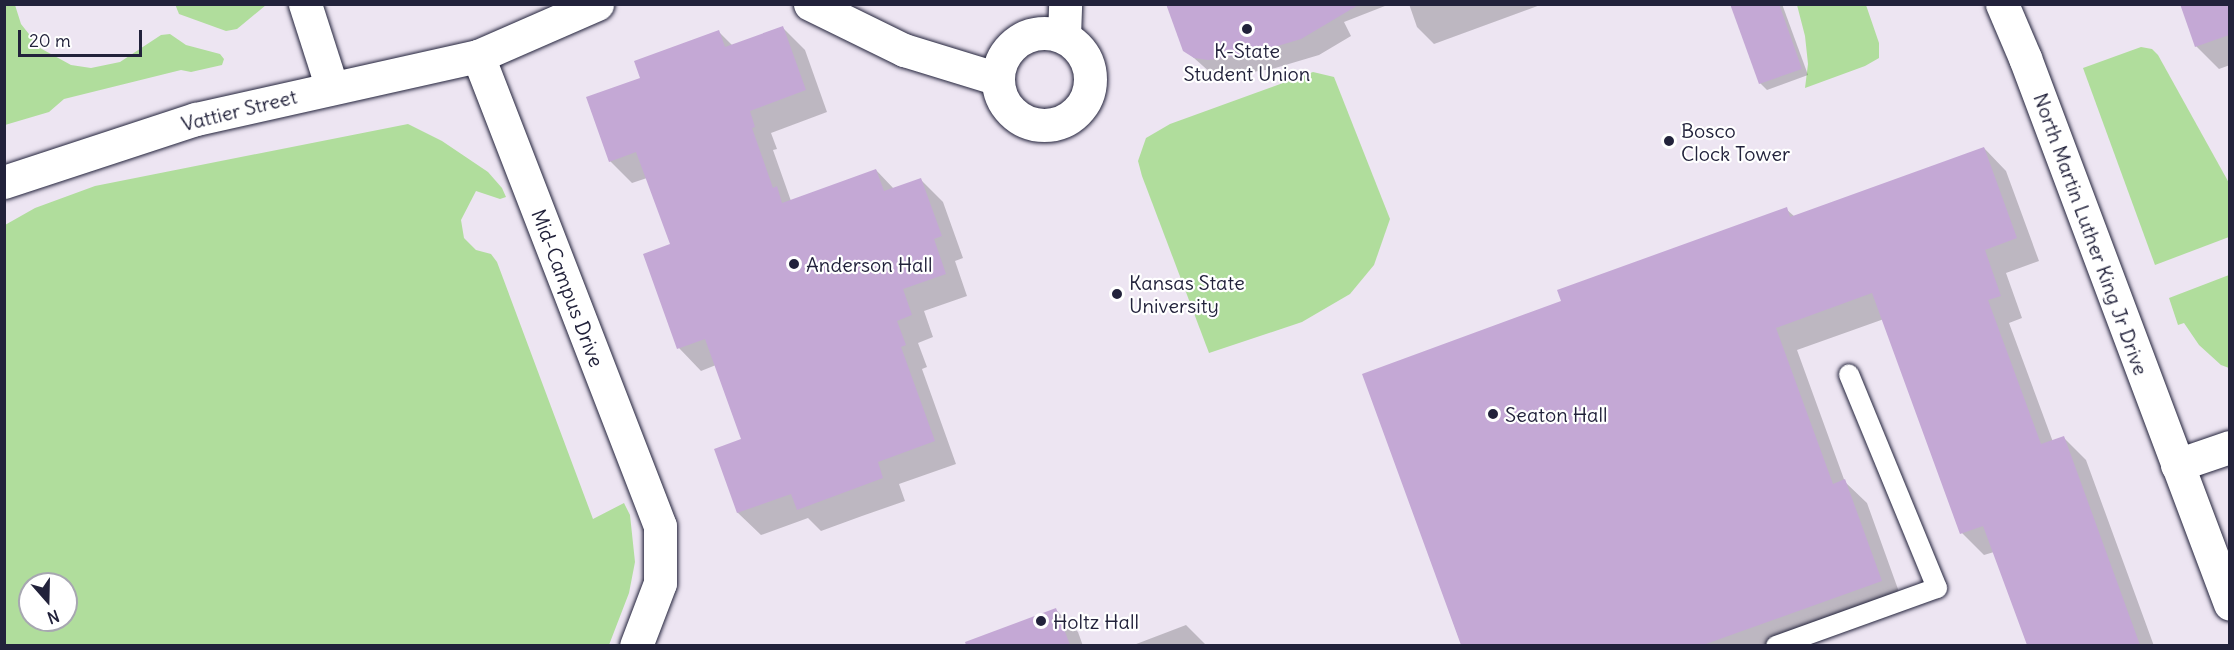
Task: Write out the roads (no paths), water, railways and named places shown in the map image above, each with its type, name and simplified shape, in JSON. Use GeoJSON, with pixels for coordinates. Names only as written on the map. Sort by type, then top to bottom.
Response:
{"type":"FeatureCollection","features":[{"type":"Feature","properties":{"kind":"street"},"geometry":{"type":"LineString","coordinates":[[305,4],[332,88]]}},
{"type":"Feature","properties":{"kind":"street"},"geometry":{"type":"LineString","coordinates":[[478,56],[597,4]]}},
{"type":"Feature","properties":{"kind":"street"},"geometry":{"type":"LineString","coordinates":[[810,4],[904,50],[998,79]]}},
{"type":"Feature","properties":{"kind":"street"},"geometry":{"type":"LineString","coordinates":[[1064,36],[1065,4]]}},
{"type":"Feature","properties":{"kind":"street","name":"North Martin Luther King Jr Drive"},"geometry":{"type":"LineString","coordinates":[[2002,4],[2025,58],[2229,604]]}},
{"type":"Feature","properties":{"kind":"street"},"geometry":{"type":"LineString","coordinates":[[1049,32],[1064,36],[1076,44],[1090,70],[1091,85],[1082,105],[1065,120],[1050,125],[1034,124],[1019,118],[1008,108],[1000,94],[998,79],[1004,56],[1020,39],[1035,33],[1049,32]]}},
{"type":"Feature","properties":{"kind":"street","name":"Vattier Street"},"geometry":{"type":"LineString","coordinates":[[4,182],[196,119],[478,56]]}},
{"type":"Feature","properties":{"kind":"street","name":"Mid-Campus Drive"},"geometry":{"type":"LineString","coordinates":[[478,56],[660,526],[660,582],[636,645]]}},
{"type":"Feature","properties":{"kind":"street"},"geometry":{"type":"LineString","coordinates":[[2177,465],[2229,447]]}},
{"type":"Feature","properties":{"kind":"lane"},"geometry":{"type":"LineString","coordinates":[[1776,645],[1937,588],[1849,375]]}},
{"type":"Feature","properties":{"kind":"place","name":"K-State Student Union"},"geometry":{"type":"Point","coordinates":[1247,29]}},
{"type":"Feature","properties":{"kind":"place","name":"Bosco Clock Tower"},"geometry":{"type":"Point","coordinates":[1669,141]}},
{"type":"Feature","properties":{"kind":"place","name":"Anderson Hall"},"geometry":{"type":"Point","coordinates":[794,264]}},
{"type":"Feature","properties":{"kind":"place","name":"Kansas State University"},"geometry":{"type":"Point","coordinates":[1117,294]}},
{"type":"Feature","properties":{"kind":"place","name":"Seaton Hall"},"geometry":{"type":"Point","coordinates":[1493,414]}},
{"type":"Feature","properties":{"kind":"place","name":"Holtz Hall"},"geometry":{"type":"Point","coordinates":[1041,621]}}]}
